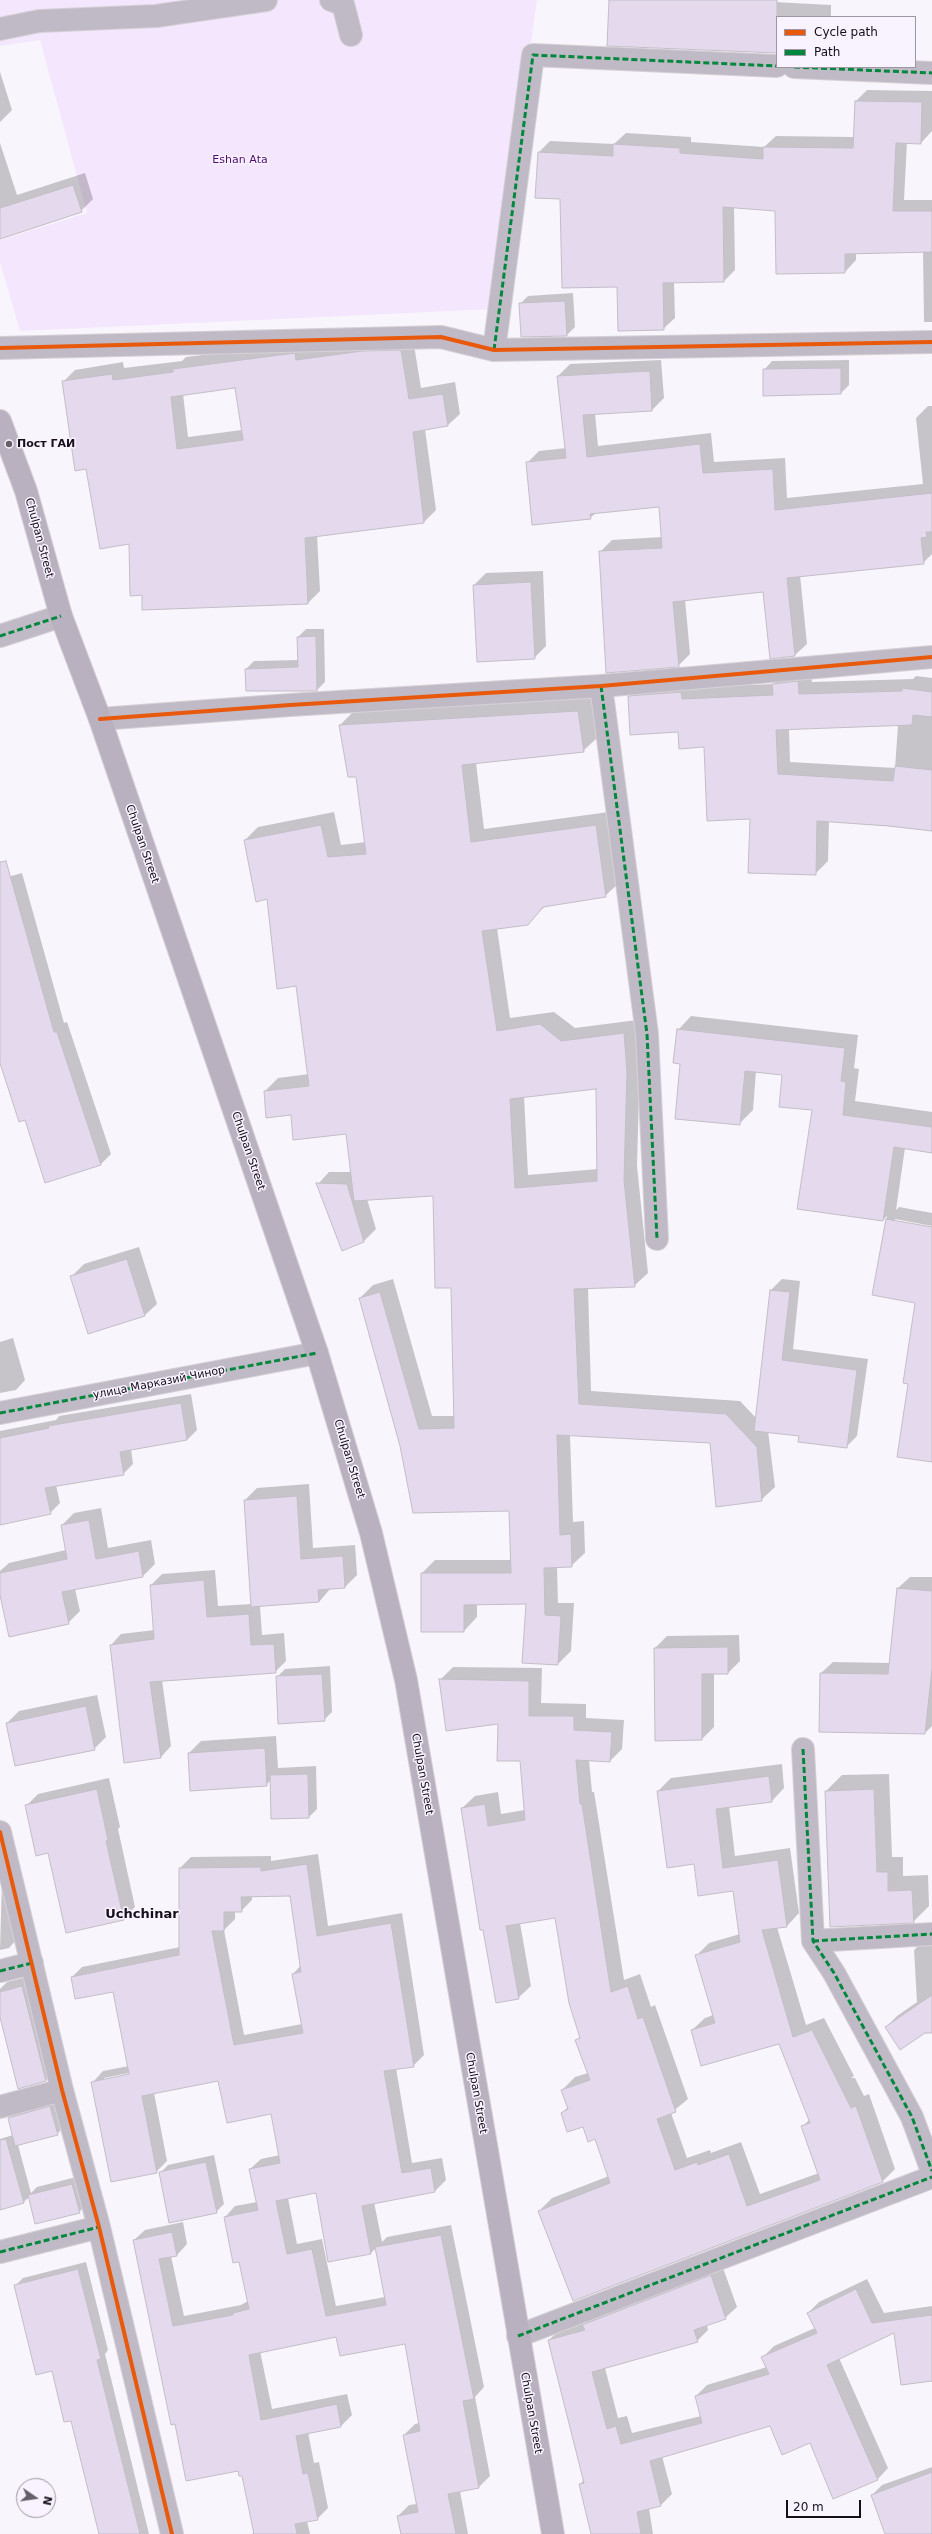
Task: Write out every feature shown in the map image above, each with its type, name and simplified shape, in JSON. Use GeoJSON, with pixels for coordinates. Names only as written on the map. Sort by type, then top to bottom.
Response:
{"type":"FeatureCollection","features":[{"type":"Feature","properties":{"kind":"main road","name":"Chulpan Street"},"geometry":{"type":"LineString","coordinates":[[0,421],[26,491],[61,616],[100,720],[317,1353],[371,1533],[406,1680],[553,2534]]}},
{"type":"Feature","properties":{"kind":"street"},"geometry":{"type":"LineString","coordinates":[[0,29],[39,21],[156,16],[266,0]]}},
{"type":"Feature","properties":{"kind":"street"},"geometry":{"type":"LineString","coordinates":[[331,0],[343,4],[351,35]]}},
{"type":"Feature","properties":{"kind":"street"},"geometry":{"type":"LineString","coordinates":[[494,350],[533,55],[776,66]]}},
{"type":"Feature","properties":{"kind":"street"},"geometry":{"type":"LineString","coordinates":[[817,68],[932,73]]}},
{"type":"Feature","properties":{"kind":"street"},"geometry":{"type":"LineString","coordinates":[[0,348],[441,337],[494,350],[932,342]]}},
{"type":"Feature","properties":{"kind":"street"},"geometry":{"type":"LineString","coordinates":[[0,636],[61,616]]}},
{"type":"Feature","properties":{"kind":"street"},"geometry":{"type":"LineString","coordinates":[[100,720],[290,704],[601,686],[932,657]]}},
{"type":"Feature","properties":{"kind":"street"},"geometry":{"type":"LineString","coordinates":[[601,686],[647,1034],[657,1239]]}},
{"type":"Feature","properties":{"kind":"street","name":"улица Марказий Чинор"},"geometry":{"type":"LineString","coordinates":[[0,1413],[317,1353]]}},
{"type":"Feature","properties":{"kind":"street"},"geometry":{"type":"LineString","coordinates":[[803,1749],[812,1941],[834,1973],[912,2117],[932,2171]]}},
{"type":"Feature","properties":{"kind":"street"},"geometry":{"type":"LineString","coordinates":[[0,1832],[62,2090],[99,2227],[172,2534]]}},
{"type":"Feature","properties":{"kind":"street"},"geometry":{"type":"LineString","coordinates":[[812,1941],[932,1934]]}},
{"type":"Feature","properties":{"kind":"street"},"geometry":{"type":"LineString","coordinates":[[0,1971],[32,1963]]}},
{"type":"Feature","properties":{"kind":"street"},"geometry":{"type":"LineString","coordinates":[[0,2107],[62,2090]]}},
{"type":"Feature","properties":{"kind":"street"},"geometry":{"type":"LineString","coordinates":[[518,2336],[932,2177]]}},
{"type":"Feature","properties":{"kind":"street"},"geometry":{"type":"LineString","coordinates":[[0,2252],[99,2227]]}},
{"type":"Feature","properties":{"kind":"green space","name":"Eshan Аta"},"geometry":{"type":"Polygon","coordinates":[[[0,0],[537,0],[493,309],[20,331],[0,262],[0,240],[87,213],[40,40],[0,46],[0,0]]]}},
{"type":"Feature","properties":{"kind":"building"},"geometry":{"type":"Polygon","coordinates":[[[609,0],[777,0],[776,53],[607,46],[609,0]]]}},
{"type":"Feature","properties":{"kind":"building"},"geometry":{"type":"Polygon","coordinates":[[[855,101],[922,102],[921,144],[896,143],[893,211],[932,211],[932,252],[845,254],[845,273],[776,274],[775,211],[723,207],[724,282],[663,283],[664,330],[618,331],[617,287],[562,288],[560,199],[535,198],[538,152],[613,156],[613,144],[680,148],[680,153],[763,159],[763,147],[853,148],[855,101]]]}},
{"type":"Feature","properties":{"kind":"building"},"geometry":{"type":"Polygon","coordinates":[[[73,185],[82,212],[0,239],[0,208],[73,185]]]}},
{"type":"Feature","properties":{"kind":"building"},"geometry":{"type":"Polygon","coordinates":[[[565,301],[567,336],[521,337],[519,303],[565,301]]]}},
{"type":"Feature","properties":{"kind":"building"},"geometry":{"type":"Polygon","coordinates":[[[401,350],[409,399],[443,394],[448,426],[413,432],[424,523],[305,538],[308,604],[142,610],[142,595],[130,596],[129,544],[100,549],[86,469],[75,471],[62,381],[112,374],[113,380],[173,372],[173,369],[295,353],[296,360],[362,351],[401,350]],[[235,388],[171,397],[177,449],[243,440],[235,388]]]}},
{"type":"Feature","properties":{"kind":"building"},"geometry":{"type":"Polygon","coordinates":[[[841,368],[841,394],[763,396],[763,369],[841,368]]]}},
{"type":"Feature","properties":{"kind":"building"},"geometry":{"type":"Polygon","coordinates":[[[650,371],[652,411],[583,415],[587,457],[700,444],[703,473],[773,469],[775,510],[932,493],[932,532],[926,532],[927,537],[921,538],[924,564],[787,578],[795,656],[770,659],[763,592],[673,602],[679,667],[606,673],[599,551],[662,548],[659,507],[590,514],[591,519],[532,525],[526,462],[566,458],[557,376],[650,371]]]}},
{"type":"Feature","properties":{"kind":"building"},"geometry":{"type":"Polygon","coordinates":[[[531,582],[535,659],[477,662],[473,585],[531,582]]]}},
{"type":"Feature","properties":{"kind":"building"},"geometry":{"type":"Polygon","coordinates":[[[316,636],[317,691],[246,691],[245,669],[298,667],[297,637],[316,636]]]}},
{"type":"Feature","properties":{"kind":"building"},"geometry":{"type":"Polygon","coordinates":[[[798,681],[799,694],[902,691],[902,688],[932,692],[932,717],[913,715],[912,725],[776,730],[778,774],[893,781],[895,766],[932,770],[932,831],[889,826],[817,821],[816,875],[748,873],[750,819],[707,821],[704,747],[679,749],[678,732],[630,735],[628,696],[681,692],[682,699],[773,695],[772,684],[798,681]]]}},
{"type":"Feature","properties":{"kind":"building"},"geometry":{"type":"Polygon","coordinates":[[[578,711],[584,752],[462,765],[471,842],[596,825],[606,897],[543,907],[528,925],[482,931],[497,1031],[540,1024],[561,1041],[624,1033],[627,1072],[624,1180],[635,1287],[574,1289],[579,1404],[726,1414],[757,1447],[762,1501],[716,1507],[710,1443],[557,1435],[560,1535],[571,1534],[572,1567],[544,1568],[545,1615],[561,1616],[558,1665],[522,1663],[526,1604],[464,1605],[464,1632],[421,1632],[421,1573],[511,1573],[509,1511],[413,1513],[400,1446],[359,1298],[380,1292],[419,1429],[454,1428],[451,1288],[435,1288],[433,1196],[354,1201],[346,1134],[293,1140],[291,1115],[266,1118],[264,1091],[309,1086],[296,986],[277,989],[267,899],[256,902],[244,840],[321,825],[328,857],[366,854],[356,777],[348,777],[339,725],[578,711]],[[596,1089],[510,1099],[515,1188],[597,1181],[596,1089]]]}},
{"type":"Feature","properties":{"kind":"building"},"geometry":{"type":"Polygon","coordinates":[[[6,861],[54,1032],[57,1032],[101,1165],[45,1183],[25,1120],[19,1122],[0,1063],[0,862],[6,861]]]}},
{"type":"Feature","properties":{"kind":"building"},"geometry":{"type":"Polygon","coordinates":[[[677,1029],[845,1048],[841,1081],[846,1082],[843,1115],[932,1127],[932,1153],[894,1147],[883,1221],[797,1209],[812,1110],[779,1107],[782,1075],[745,1071],[740,1125],[675,1119],[680,1064],[673,1063],[677,1029]]]}},
{"type":"Feature","properties":{"kind":"building"},"geometry":{"type":"Polygon","coordinates":[[[316,1183],[347,1184],[364,1242],[342,1251],[316,1183]]]}},
{"type":"Feature","properties":{"kind":"building"},"geometry":{"type":"Polygon","coordinates":[[[886,1219],[932,1227],[932,1462],[897,1457],[908,1384],[903,1383],[915,1303],[872,1295],[886,1219]]]}},
{"type":"Feature","properties":{"kind":"building"},"geometry":{"type":"Polygon","coordinates":[[[127,1259],[145,1316],[88,1334],[70,1276],[127,1259]]]}},
{"type":"Feature","properties":{"kind":"building"},"geometry":{"type":"Polygon","coordinates":[[[770,1290],[790,1292],[782,1360],[857,1370],[847,1448],[798,1442],[799,1436],[754,1431],[770,1290]]]}},
{"type":"Feature","properties":{"kind":"building"},"geometry":{"type":"Polygon","coordinates":[[[181,1403],[187,1440],[120,1452],[124,1475],[45,1488],[51,1514],[0,1525],[0,1438],[49,1428],[48,1426],[181,1403]]]}},
{"type":"Feature","properties":{"kind":"building"},"geometry":{"type":"Polygon","coordinates":[[[297,1496],[301,1559],[343,1556],[345,1588],[318,1590],[319,1602],[251,1607],[244,1500],[297,1496]]]}},
{"type":"Feature","properties":{"kind":"building"},"geometry":{"type":"Polygon","coordinates":[[[89,1520],[96,1559],[139,1551],[143,1577],[62,1592],[69,1624],[9,1637],[0,1595],[0,1573],[67,1559],[61,1525],[89,1520]]]}},
{"type":"Feature","properties":{"kind":"building"},"geometry":{"type":"Polygon","coordinates":[[[204,1580],[207,1617],[249,1614],[251,1645],[274,1644],[276,1673],[150,1682],[161,1758],[124,1763],[110,1645],[154,1639],[150,1585],[204,1580]]]}},
{"type":"Feature","properties":{"kind":"building"},"geometry":{"type":"Polygon","coordinates":[[[897,1588],[932,1591],[932,1669],[925,1734],[819,1732],[820,1673],[888,1674],[897,1588]]]}},
{"type":"Feature","properties":{"kind":"building"},"geometry":{"type":"Polygon","coordinates":[[[728,1647],[728,1674],[702,1674],[702,1740],[655,1741],[654,1648],[728,1647]]]}},
{"type":"Feature","properties":{"kind":"building"},"geometry":{"type":"Polygon","coordinates":[[[322,1674],[325,1721],[278,1724],[276,1676],[322,1674]]]}},
{"type":"Feature","properties":{"kind":"building"},"geometry":{"type":"Polygon","coordinates":[[[439,1679],[529,1681],[529,1716],[574,1716],[574,1730],[612,1732],[610,1762],[576,1760],[580,1804],[582,1804],[611,1992],[628,1986],[638,2019],[643,2017],[676,2112],[657,2119],[675,2170],[697,2162],[698,2165],[729,2154],[747,2206],[820,2180],[801,2126],[810,2123],[779,2044],[701,2066],[691,2030],[715,2023],[695,1955],[740,1942],[733,1891],[698,1896],[694,1864],[667,1868],[657,1791],[769,1776],[772,1802],[716,1809],[723,1868],[778,1860],[787,1927],[762,1930],[793,2037],[812,2030],[851,2108],[856,2106],[883,2182],[573,2301],[538,2211],[610,2183],[595,2139],[588,2142],[583,2127],[567,2132],[561,2113],[568,2109],[561,2090],[590,2080],[575,2040],[580,2038],[569,2003],[555,1918],[506,1926],[519,1999],[496,2003],[483,1930],[480,1930],[461,1808],[485,1804],[488,1826],[525,1820],[520,1761],[497,1761],[498,1724],[446,1731],[439,1679]]]}},
{"type":"Feature","properties":{"kind":"building"},"geometry":{"type":"Polygon","coordinates":[[[86,1706],[95,1750],[15,1766],[6,1723],[86,1706]]]}},
{"type":"Feature","properties":{"kind":"building"},"geometry":{"type":"Polygon","coordinates":[[[265,1748],[267,1786],[190,1791],[188,1753],[265,1748]]]}},
{"type":"Feature","properties":{"kind":"building"},"geometry":{"type":"Polygon","coordinates":[[[308,1774],[309,1818],[271,1819],[270,1775],[308,1774]]]}},
{"type":"Feature","properties":{"kind":"building"},"geometry":{"type":"Polygon","coordinates":[[[97,1789],[108,1840],[106,1841],[124,1920],[66,1933],[48,1853],[36,1856],[25,1805],[97,1789]]]}},
{"type":"Feature","properties":{"kind":"building"},"geometry":{"type":"Polygon","coordinates":[[[874,1789],[877,1872],[888,1872],[888,1891],[912,1890],[914,1923],[830,1927],[825,1791],[874,1789]]]}},
{"type":"Feature","properties":{"kind":"building"},"geometry":{"type":"Polygon","coordinates":[[[307,1864],[317,1936],[391,1923],[414,2067],[384,2071],[402,2173],[431,2168],[435,2192],[362,2206],[371,2254],[328,2262],[316,2193],[276,2201],[287,2254],[312,2249],[326,2316],[386,2305],[375,2247],[441,2235],[474,2399],[463,2401],[479,2488],[448,2494],[456,2534],[401,2534],[397,2516],[418,2512],[403,2435],[420,2431],[405,2344],[340,2356],[336,2337],[249,2355],[261,2420],[337,2404],[341,2427],[296,2436],[303,2474],[308,2473],[318,2520],[295,2524],[297,2534],[254,2534],[242,2476],[239,2476],[238,2471],[186,2481],[175,2424],[171,2425],[133,2240],[172,2232],[177,2256],[159,2259],[173,2326],[233,2315],[233,2313],[249,2309],[239,2262],[233,2263],[224,2217],[258,2210],[249,2169],[280,2163],[271,2114],[227,2123],[218,2081],[142,2096],[157,2173],[111,2182],[91,2082],[129,2074],[113,1992],[75,1999],[71,1977],[179,1955],[179,1868],[261,1867],[261,1871],[307,1864]],[[290,1896],[241,1897],[242,1912],[224,1912],[224,1931],[212,1931],[234,2045],[303,2033],[292,1974],[301,1972],[290,1896]]]}},
{"type":"Feature","properties":{"kind":"building"},"geometry":{"type":"Polygon","coordinates":[[[22,1986],[46,2081],[18,2089],[0,2017],[0,1992],[22,1986]]]}},
{"type":"Feature","properties":{"kind":"building"},"geometry":{"type":"Polygon","coordinates":[[[932,1995],[932,2033],[925,2033],[900,2050],[885,2027],[932,1995]]]}},
{"type":"Feature","properties":{"kind":"building"},"geometry":{"type":"Polygon","coordinates":[[[50,2106],[58,2135],[15,2146],[8,2118],[50,2106]]]}},
{"type":"Feature","properties":{"kind":"building"},"geometry":{"type":"Polygon","coordinates":[[[6,2139],[24,2203],[0,2210],[0,2140],[6,2139]]]}},
{"type":"Feature","properties":{"kind":"building"},"geometry":{"type":"Polygon","coordinates":[[[206,2162],[217,2213],[169,2223],[159,2172],[206,2162]]]}},
{"type":"Feature","properties":{"kind":"building"},"geometry":{"type":"Polygon","coordinates":[[[72,2184],[80,2213],[35,2224],[28,2195],[72,2184]]]}},
{"type":"Feature","properties":{"kind":"building"},"geometry":{"type":"Polygon","coordinates":[[[78,2269],[101,2359],[97,2360],[140,2534],[99,2534],[71,2421],[64,2422],[52,2371],[36,2375],[14,2285],[78,2269]]]}},
{"type":"Feature","properties":{"kind":"building"},"geometry":{"type":"Polygon","coordinates":[[[711,2275],[726,2319],[694,2330],[698,2342],[592,2372],[607,2429],[616,2426],[621,2444],[702,2423],[695,2396],[769,2374],[761,2357],[817,2333],[807,2313],[856,2289],[872,2323],[932,2315],[932,2381],[901,2385],[894,2333],[827,2365],[878,2480],[833,2499],[810,2443],[782,2455],[770,2426],[650,2461],[661,2506],[637,2512],[641,2534],[591,2534],[579,2484],[584,2483],[548,2340],[585,2330],[582,2325],[711,2275]]]}},
{"type":"Feature","properties":{"kind":"building"},"geometry":{"type":"Polygon","coordinates":[[[932,2472],[932,2534],[885,2534],[871,2495],[932,2472]]]}},
{"type":"Feature","properties":{"kind":"marked path"},"geometry":{"type":"LineString","coordinates":[[494,350],[533,55],[776,66]]}},
{"type":"Feature","properties":{"kind":"marked path"},"geometry":{"type":"LineString","coordinates":[[817,68],[932,73]]}},
{"type":"Feature","properties":{"kind":"marked path"},"geometry":{"type":"LineString","coordinates":[[0,636],[61,616]]}},
{"type":"Feature","properties":{"kind":"marked path"},"geometry":{"type":"LineString","coordinates":[[601,686],[647,1034],[657,1239]]}},
{"type":"Feature","properties":{"kind":"marked path"},"geometry":{"type":"LineString","coordinates":[[0,1413],[317,1353]]}},
{"type":"Feature","properties":{"kind":"marked path"},"geometry":{"type":"LineString","coordinates":[[803,1749],[813,1941],[834,1973],[912,2117],[932,2171]]}},
{"type":"Feature","properties":{"kind":"marked path"},"geometry":{"type":"LineString","coordinates":[[813,1941],[932,1934]]}},
{"type":"Feature","properties":{"kind":"marked path"},"geometry":{"type":"LineString","coordinates":[[0,1971],[32,1963]]}},
{"type":"Feature","properties":{"kind":"marked path"},"geometry":{"type":"LineString","coordinates":[[518,2336],[932,2177]]}},
{"type":"Feature","properties":{"kind":"marked path"},"geometry":{"type":"LineString","coordinates":[[0,2252],[99,2227]]}},
{"type":"Feature","properties":{"kind":"cycle path"},"geometry":{"type":"LineString","coordinates":[[0,348],[441,337],[494,350],[932,342]]}},
{"type":"Feature","properties":{"kind":"cycle path"},"geometry":{"type":"LineString","coordinates":[[100,719],[290,705],[601,686],[932,657]]}},
{"type":"Feature","properties":{"kind":"cycle path"},"geometry":{"type":"LineString","coordinates":[[0,1832],[62,2090],[99,2227],[172,2534]]}},
{"type":"Feature","properties":{"kind":"place","name":"Пост ГАИ"},"geometry":{"type":"Point","coordinates":[9,444]}},
{"type":"Feature","properties":{"kind":"district","name":"Uchchinar"},"geometry":{"type":"Point","coordinates":[142,1915]}}]}
